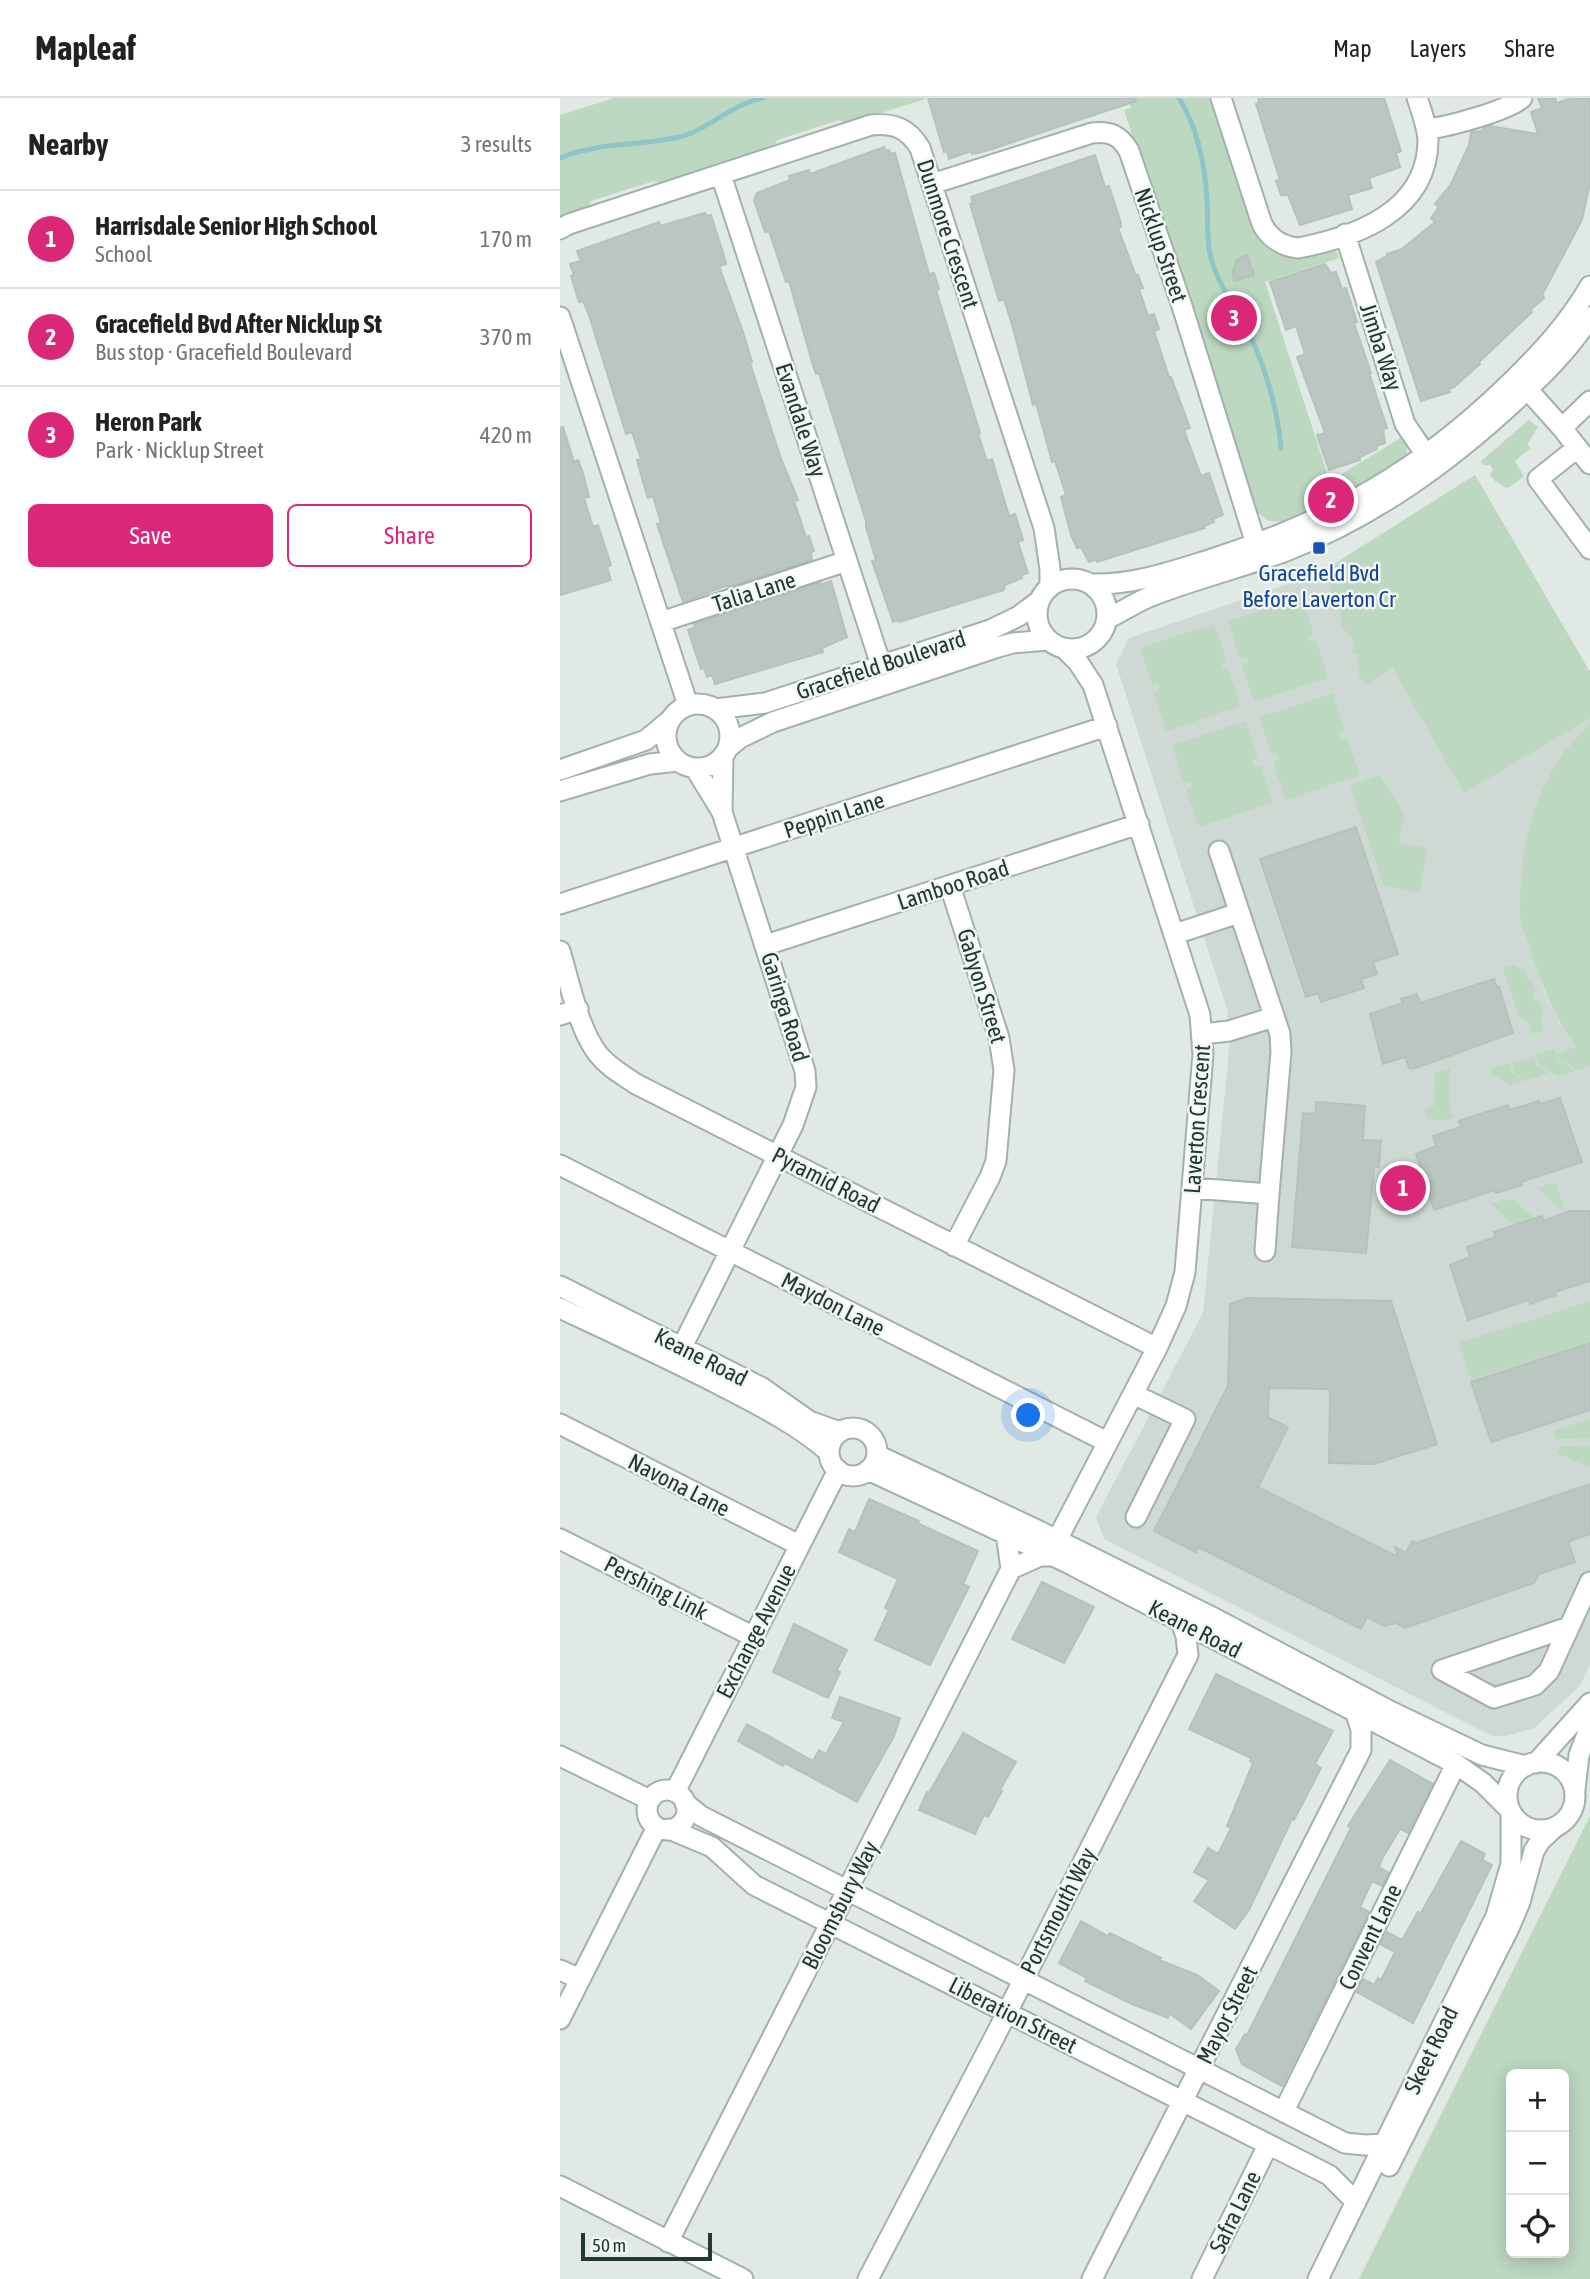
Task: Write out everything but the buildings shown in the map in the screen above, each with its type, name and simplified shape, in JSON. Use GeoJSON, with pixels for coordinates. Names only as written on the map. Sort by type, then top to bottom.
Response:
{"type":"FeatureCollection","features":[{"type":"Feature","properties":{"kind":"street"},"geometry":{"type":"LineString","coordinates":[[1220,98],[1262,224],[1270,236],[1281,244],[1297,248],[1345,234],[1385,218],[1411,192],[1426,156],[1427,129],[1417,98]]}},
{"type":"Feature","properties":{"kind":"street"},"geometry":{"type":"LineString","coordinates":[[1427,129],[1446,126],[1509,106],[1522,98]]}},
{"type":"Feature","properties":{"kind":"street","name":"Dunmore Crescent"},"geometry":{"type":"LineString","coordinates":[[560,229],[871,125],[900,127],[915,139],[920,148],[1044,528],[1050,569],[1045,594]]}},
{"type":"Feature","properties":{"kind":"street","name":"Nicklup Street"},"geometry":{"type":"LineString","coordinates":[[932,184],[1092,133],[1113,133],[1124,141],[1182,306],[1256,544]]}},
{"type":"Feature","properties":{"kind":"street","name":"Evandale Way"},"geometry":{"type":"LineString","coordinates":[[721,175],[881,665]]}},
{"type":"Feature","properties":{"kind":"street","name":"Jimba Way"},"geometry":{"type":"LineString","coordinates":[[1345,234],[1405,424],[1426,455]]}},
{"type":"Feature","properties":{"kind":"street"},"geometry":{"type":"LineString","coordinates":[[1107,619],[1152,596],[1286,551],[1387,502],[1485,429],[1522,383],[1590,286]]}},
{"type":"Feature","properties":{"kind":"street"},"geometry":{"type":"LineString","coordinates":[[560,317],[567,365],[661,622],[688,705]]}},
{"type":"Feature","properties":{"kind":"street"},"geometry":{"type":"LineString","coordinates":[[1082,581],[1105,601],[1107,619],[1104,630],[1087,646],[1057,645],[1039,627],[1036,618],[1045,594],[1065,579],[1112,584],[1150,579],[1299,528],[1349,504],[1398,475],[1522,383],[1573,342],[1590,317]]}},
{"type":"Feature","properties":{"kind":"street"},"geometry":{"type":"LineString","coordinates":[[1522,383],[1590,464]]}},
{"type":"Feature","properties":{"kind":"street"},"geometry":{"type":"LineString","coordinates":[[1562,428],[1590,401]]}},
{"type":"Feature","properties":{"kind":"street"},"geometry":{"type":"LineString","coordinates":[[1577,448],[1538,479],[1590,549]]}},
{"type":"Feature","properties":{"kind":"street","name":"Dunmore Crescent"},"geometry":{"type":"LineString","coordinates":[[1044,528],[1082,581]]}},
{"type":"Feature","properties":{"kind":"street","name":"Talia Lane"},"geometry":{"type":"LineString","coordinates":[[661,622],[848,561]]}},
{"type":"Feature","properties":{"kind":"street","name":"Gracefield Boulevard"},"geometry":{"type":"LineString","coordinates":[[716,709],[765,703],[1005,624],[1045,594]]}},
{"type":"Feature","properties":{"kind":"street","name":"Laverton Crescent"},"geometry":{"type":"LineString","coordinates":[[1093,685],[1097,639]]}},
{"type":"Feature","properties":{"kind":"street","name":"Gracefield Boulevard"},"geometry":{"type":"LineString","coordinates":[[725,752],[740,738],[773,722],[999,647],[1023,642],[1057,645]]}},
{"type":"Feature","properties":{"kind":"street","name":"Laverton Crescent"},"geometry":{"type":"LineString","coordinates":[[1054,1548],[1157,1348],[1184,1283],[1203,1054],[1200,1016],[1093,685],[1078,662],[1057,645]]}},
{"type":"Feature","properties":{"kind":"street"},"geometry":{"type":"LineString","coordinates":[[560,770],[598,768],[650,764],[706,767],[725,752],[730,738],[729,727],[716,709],[697,704],[688,705],[646,740],[598,768],[560,791]]}},
{"type":"Feature","properties":{"kind":"street"},"geometry":{"type":"LineString","coordinates":[[670,720],[666,740],[668,749],[687,765]]}},
{"type":"Feature","properties":{"kind":"street","name":"Peppin Lane"},"geometry":{"type":"LineString","coordinates":[[560,904],[1107,726]]}},
{"type":"Feature","properties":{"kind":"street","name":"Garinga Road"},"geometry":{"type":"LineString","coordinates":[[722,812],[725,752]]}},
{"type":"Feature","properties":{"kind":"street","name":"Garinga Road"},"geometry":{"type":"LineString","coordinates":[[682,1347],[778,1155],[802,1104],[806,1087],[805,1071],[722,812],[687,765]]}},
{"type":"Feature","properties":{"kind":"street","name":"Lamboo Road"},"geometry":{"type":"LineString","coordinates":[[766,945],[1139,824]]}},
{"type":"Feature","properties":{"kind":"street"},"geometry":{"type":"LineString","coordinates":[[1219,851],[1282,1047],[1265,1251]]}},
{"type":"Feature","properties":{"kind":"street","name":"Gabyon Street"},"geometry":{"type":"LineString","coordinates":[[950,886],[999,1038],[1004,1070],[996,1161],[954,1246]]}},
{"type":"Feature","properties":{"kind":"street"},"geometry":{"type":"LineString","coordinates":[[1175,934],[1239,913]]}},
{"type":"Feature","properties":{"kind":"street","name":"Pyramid Road"},"geometry":{"type":"LineString","coordinates":[[560,951],[569,1012],[584,1029],[597,1053],[612,1068],[636,1084],[1157,1348]]}},
{"type":"Feature","properties":{"kind":"street"},"geometry":{"type":"LineString","coordinates":[[1203,1034],[1229,1031],[1274,1017]]}},
{"type":"Feature","properties":{"kind":"street","name":"Maydon Lane"},"geometry":{"type":"LineString","coordinates":[[560,1165],[1107,1442]]}},
{"type":"Feature","properties":{"kind":"street"},"geometry":{"type":"LineString","coordinates":[[1193,1188],[1269,1194]]}},
{"type":"Feature","properties":{"kind":"street","name":"Keane Road"},"geometry":{"type":"LineString","coordinates":[[560,1286],[761,1387],[809,1421],[840,1432],[849,1429],[863,1431],[874,1441],[872,1462]]}},
{"type":"Feature","properties":{"kind":"street","name":"Keane Road"},"geometry":{"type":"LineString","coordinates":[[560,1308],[769,1410],[829,1452],[831,1462],[838,1470],[852,1475],[872,1462]]}},
{"type":"Feature","properties":{"kind":"street"},"geometry":{"type":"LineString","coordinates":[[1133,1394],[1185,1419],[1136,1517]]}},
{"type":"Feature","properties":{"kind":"street","name":"Navona Lane"},"geometry":{"type":"LineString","coordinates":[[560,1424],[799,1545]]}},
{"type":"Feature","properties":{"kind":"street"},"geometry":{"type":"LineString","coordinates":[[829,1452],[833,1439],[840,1432]]}},
{"type":"Feature","properties":{"kind":"street","name":"Keane Road"},"geometry":{"type":"LineString","coordinates":[[872,1462],[1006,1533],[1054,1548],[1181,1622],[1456,1764],[1483,1783],[1510,1811]]}},
{"type":"Feature","properties":{"kind":"street","name":"Keane Road"},"geometry":{"type":"LineString","coordinates":[[872,1462],[1054,1548],[1210,1616],[1388,1710],[1482,1755],[1531,1765]]}},
{"type":"Feature","properties":{"kind":"street","name":"Exchange Avenue"},"geometry":{"type":"LineString","coordinates":[[680,1797],[752,1636],[838,1470]]}},
{"type":"Feature","properties":{"kind":"street"},"geometry":{"type":"LineString","coordinates":[[1006,1533],[1011,1569],[1054,1548]]}},
{"type":"Feature","properties":{"kind":"street","name":"Pershing Link"},"geometry":{"type":"LineString","coordinates":[[560,1539],[752,1636]]}},
{"type":"Feature","properties":{"kind":"street","name":"Bloomsbury Way"},"geometry":{"type":"LineString","coordinates":[[668,2242],[1011,1569]]}},
{"type":"Feature","properties":{"kind":"street"},"geometry":{"type":"LineString","coordinates":[[1569,1627],[1442,1670],[1494,1698],[1535,1685],[1549,1671],[1590,1582]]}},
{"type":"Feature","properties":{"kind":"street"},"geometry":{"type":"LineString","coordinates":[[1181,1622],[1188,1656],[1210,1644],[1222,1643]]}},
{"type":"Feature","properties":{"kind":"street","name":"Portsmouth Way"},"geometry":{"type":"LineString","coordinates":[[868,2279],[1188,1656]]}},
{"type":"Feature","properties":{"kind":"street"},"geometry":{"type":"LineString","coordinates":[[1590,1703],[1531,1765],[1518,1772],[1508,1789],[1510,1811],[1527,1827],[1541,1830],[1555,1827],[1566,1820],[1573,1809],[1579,1755],[1590,1727]]}},
{"type":"Feature","properties":{"kind":"street"},"geometry":{"type":"LineString","coordinates":[[1355,1711],[1361,1729],[1361,1750],[1381,1740],[1405,1738]]}},
{"type":"Feature","properties":{"kind":"street","name":"Mayor Street"},"geometry":{"type":"LineString","coordinates":[[1092,2279],[1361,1750]]}},
{"type":"Feature","properties":{"kind":"street"},"geometry":{"type":"LineString","coordinates":[[560,1756],[650,1800]]}},
{"type":"Feature","properties":{"kind":"street"},"geometry":{"type":"LineString","coordinates":[[1531,1765],[1549,1763],[1561,1769],[1570,1778],[1575,1791]]}},
{"type":"Feature","properties":{"kind":"street","name":"Convent Lane"},"geometry":{"type":"LineString","coordinates":[[1284,2111],[1456,1764]]}},
{"type":"Feature","properties":{"kind":"street"},"geometry":{"type":"LineString","coordinates":[[663,1791],[680,1797],[685,1818],[680,1825],[663,1828],[648,1814],[650,1800],[663,1791]]}},
{"type":"Feature","properties":{"kind":"street","name":"Liberation Street"},"geometry":{"type":"LineString","coordinates":[[680,1797],[701,1816],[1349,2145],[1385,2144]]}},
{"type":"Feature","properties":{"kind":"street","name":"Skeet Road"},"geometry":{"type":"LineString","coordinates":[[1318,2279],[1496,1916],[1511,1864],[1510,1811]]}},
{"type":"Feature","properties":{"kind":"street","name":"Skeet Road"},"geometry":{"type":"LineString","coordinates":[[1331,2279],[1509,1928],[1520,1902],[1534,1851],[1555,1827]]}},
{"type":"Feature","properties":{"kind":"street"},"geometry":{"type":"LineString","coordinates":[[560,2019],[663,1828]]}},
{"type":"Feature","properties":{"kind":"street","name":"Liberation Street"},"geometry":{"type":"LineString","coordinates":[[663,1828],[712,1847],[754,1885],[1329,2175],[1356,2202]]}},
{"type":"Feature","properties":{"kind":"street"},"geometry":{"type":"LineString","coordinates":[[560,1970],[580,1979]]}},
{"type":"Feature","properties":{"kind":"street","name":"Safra Lane"},"geometry":{"type":"LineString","coordinates":[[1202,2279],[1268,2145]]}},
{"type":"Feature","properties":{"kind":"street"},"geometry":{"type":"LineString","coordinates":[[560,2186],[743,2279]]}},
{"type":"Feature","properties":{"kind":"shaded area"},"geometry":{"type":"Polygon","coordinates":[[[1475,475],[1590,672],[1590,723],[1570,744],[1524,855],[1520,916],[1544,991],[1560,1024],[1590,1063],[1590,1664],[1580,1686],[1534,1728],[1507,1736],[1492,1736],[1104,1539],[1096,1517],[1203,1313],[1230,1040],[1227,1009],[1116,664],[1129,638],[1318,574],[1475,475]]]}},
{"type":"Feature","properties":{"kind":"green space"},"geometry":{"type":"Polygon","coordinates":[[[614,98],[925,99],[847,124],[839,120],[777,140],[773,148],[662,184],[654,181],[591,201],[587,209],[560,217],[560,115],[614,98]]]}},
{"type":"Feature","properties":{"kind":"green space"},"geometry":{"type":"Polygon","coordinates":[[[1128,98],[1211,98],[1256,234],[1263,244],[1271,251],[1289,256],[1331,248],[1337,252],[1339,258],[1265,282],[1329,479],[1402,437],[1407,444],[1406,457],[1365,487],[1288,522],[1268,521],[1256,511],[1124,110],[1131,108],[1128,98]]]}},
{"type":"Feature","properties":{"kind":"green space"},"geometry":{"type":"Polygon","coordinates":[[[1529,420],[1538,427],[1527,445],[1531,448],[1515,461],[1524,476],[1506,488],[1490,474],[1493,470],[1490,465],[1483,465],[1481,461],[1529,420]]]}},
{"type":"Feature","properties":{"kind":"green space"},"geometry":{"type":"Polygon","coordinates":[[[1475,475],[1590,672],[1590,718],[1464,793],[1392,667],[1369,684],[1359,677],[1357,654],[1352,654],[1354,642],[1341,626],[1340,604],[1330,590],[1329,571],[1337,585],[1342,582],[1333,565],[1475,475]]]}},
{"type":"Feature","properties":{"kind":"green space"},"geometry":{"type":"Polygon","coordinates":[[[1302,597],[1314,634],[1308,636],[1310,642],[1316,640],[1328,678],[1254,702],[1242,665],[1248,663],[1247,657],[1240,659],[1228,621],[1302,597]]]}},
{"type":"Feature","properties":{"kind":"green space"},"geometry":{"type":"Polygon","coordinates":[[[1214,624],[1227,661],[1221,663],[1223,670],[1228,669],[1240,706],[1166,731],[1153,693],[1160,690],[1158,684],[1152,685],[1140,648],[1214,624]]]}},
{"type":"Feature","properties":{"kind":"green space"},"geometry":{"type":"Polygon","coordinates":[[[1333,693],[1345,730],[1339,733],[1342,739],[1347,738],[1360,775],[1286,800],[1273,762],[1279,760],[1277,753],[1271,754],[1259,717],[1333,693]]]}},
{"type":"Feature","properties":{"kind":"green space"},"geometry":{"type":"Polygon","coordinates":[[[1246,721],[1258,758],[1252,760],[1254,767],[1261,765],[1273,802],[1199,827],[1186,789],[1192,787],[1190,781],[1184,783],[1172,745],[1246,721]]]}},
{"type":"Feature","properties":{"kind":"green space"},"geometry":{"type":"Polygon","coordinates":[[[1590,723],[1590,1066],[1577,1070],[1558,1058],[1557,1054],[1576,1047],[1554,1011],[1538,972],[1521,922],[1521,887],[1527,835],[1534,810],[1556,764],[1590,723]]]}},
{"type":"Feature","properties":{"kind":"green space"},"geometry":{"type":"Polygon","coordinates":[[[1380,775],[1405,816],[1398,842],[1427,848],[1419,893],[1384,886],[1350,786],[1380,775]]]}},
{"type":"Feature","properties":{"kind":"green space"},"geometry":{"type":"Polygon","coordinates":[[[1514,965],[1526,971],[1528,979],[1531,978],[1536,992],[1532,994],[1535,1002],[1539,1001],[1544,1014],[1540,1016],[1544,1030],[1532,1034],[1528,1021],[1519,1017],[1503,968],[1514,965]]]}},
{"type":"Feature","properties":{"kind":"green space"},"geometry":{"type":"Polygon","coordinates":[[[1554,1049],[1557,1059],[1575,1071],[1558,1076],[1539,1065],[1535,1055],[1554,1049]]]}},
{"type":"Feature","properties":{"kind":"green space"},"geometry":{"type":"Polygon","coordinates":[[[1534,1056],[1537,1066],[1548,1073],[1525,1081],[1514,1072],[1511,1063],[1534,1056]]]}},
{"type":"Feature","properties":{"kind":"green space"},"geometry":{"type":"Polygon","coordinates":[[[1509,1063],[1513,1074],[1523,1081],[1510,1085],[1491,1072],[1490,1069],[1509,1063]]]}},
{"type":"Feature","properties":{"kind":"green space"},"geometry":{"type":"Polygon","coordinates":[[[1450,1068],[1449,1105],[1454,1118],[1427,1119],[1424,1110],[1434,1106],[1435,1073],[1450,1068]]]}},
{"type":"Feature","properties":{"kind":"green space"},"geometry":{"type":"Polygon","coordinates":[[[1555,1182],[1564,1209],[1561,1210],[1538,1188],[1555,1182]]]}},
{"type":"Feature","properties":{"kind":"green space"},"geometry":{"type":"Polygon","coordinates":[[[1513,1199],[1535,1219],[1514,1225],[1491,1204],[1513,1199]]]}},
{"type":"Feature","properties":{"kind":"green space"},"geometry":{"type":"Polygon","coordinates":[[[1590,1301],[1590,1342],[1471,1380],[1459,1343],[1590,1301]]]}},
{"type":"Feature","properties":{"kind":"green space"},"geometry":{"type":"Polygon","coordinates":[[[1590,1419],[1590,1438],[1556,1439],[1553,1431],[1590,1419]]]}},
{"type":"Feature","properties":{"kind":"green space"},"geometry":{"type":"Polygon","coordinates":[[[1590,1446],[1590,1468],[1557,1453],[1560,1447],[1590,1446]]]}},
{"type":"Feature","properties":{"kind":"green space"},"geometry":{"type":"Polygon","coordinates":[[[1590,1816],[1590,2279],[1359,2279],[1590,1816]]]}},
{"type":"Feature","properties":{"kind":"waterway"},"geometry":{"type":"LineString","coordinates":[[560,158],[589,149],[679,137],[763,98]]}},
{"type":"Feature","properties":{"kind":"waterway"},"geometry":{"type":"LineString","coordinates":[[1179,98],[1191,121],[1202,160],[1208,242],[1212,261],[1216,274],[1249,332],[1259,357],[1275,408],[1281,448]]}},
{"type":"Feature","properties":{"kind":"place","name":"Heron Park"},"geometry":{"type":"Point","coordinates":[1234,318]}},
{"type":"Feature","properties":{"kind":"place","name":"Gracefield Bvd After Nicklup St"},"geometry":{"type":"Point","coordinates":[1331,500]}},
{"type":"Feature","properties":{"kind":"place","name":"Gracefield Bvd Before Laverton Cr"},"geometry":{"type":"Point","coordinates":[1319,548]}},
{"type":"Feature","properties":{"kind":"place","name":"Harrisdale Senior High School"},"geometry":{"type":"Point","coordinates":[1403,1188]}}]}
